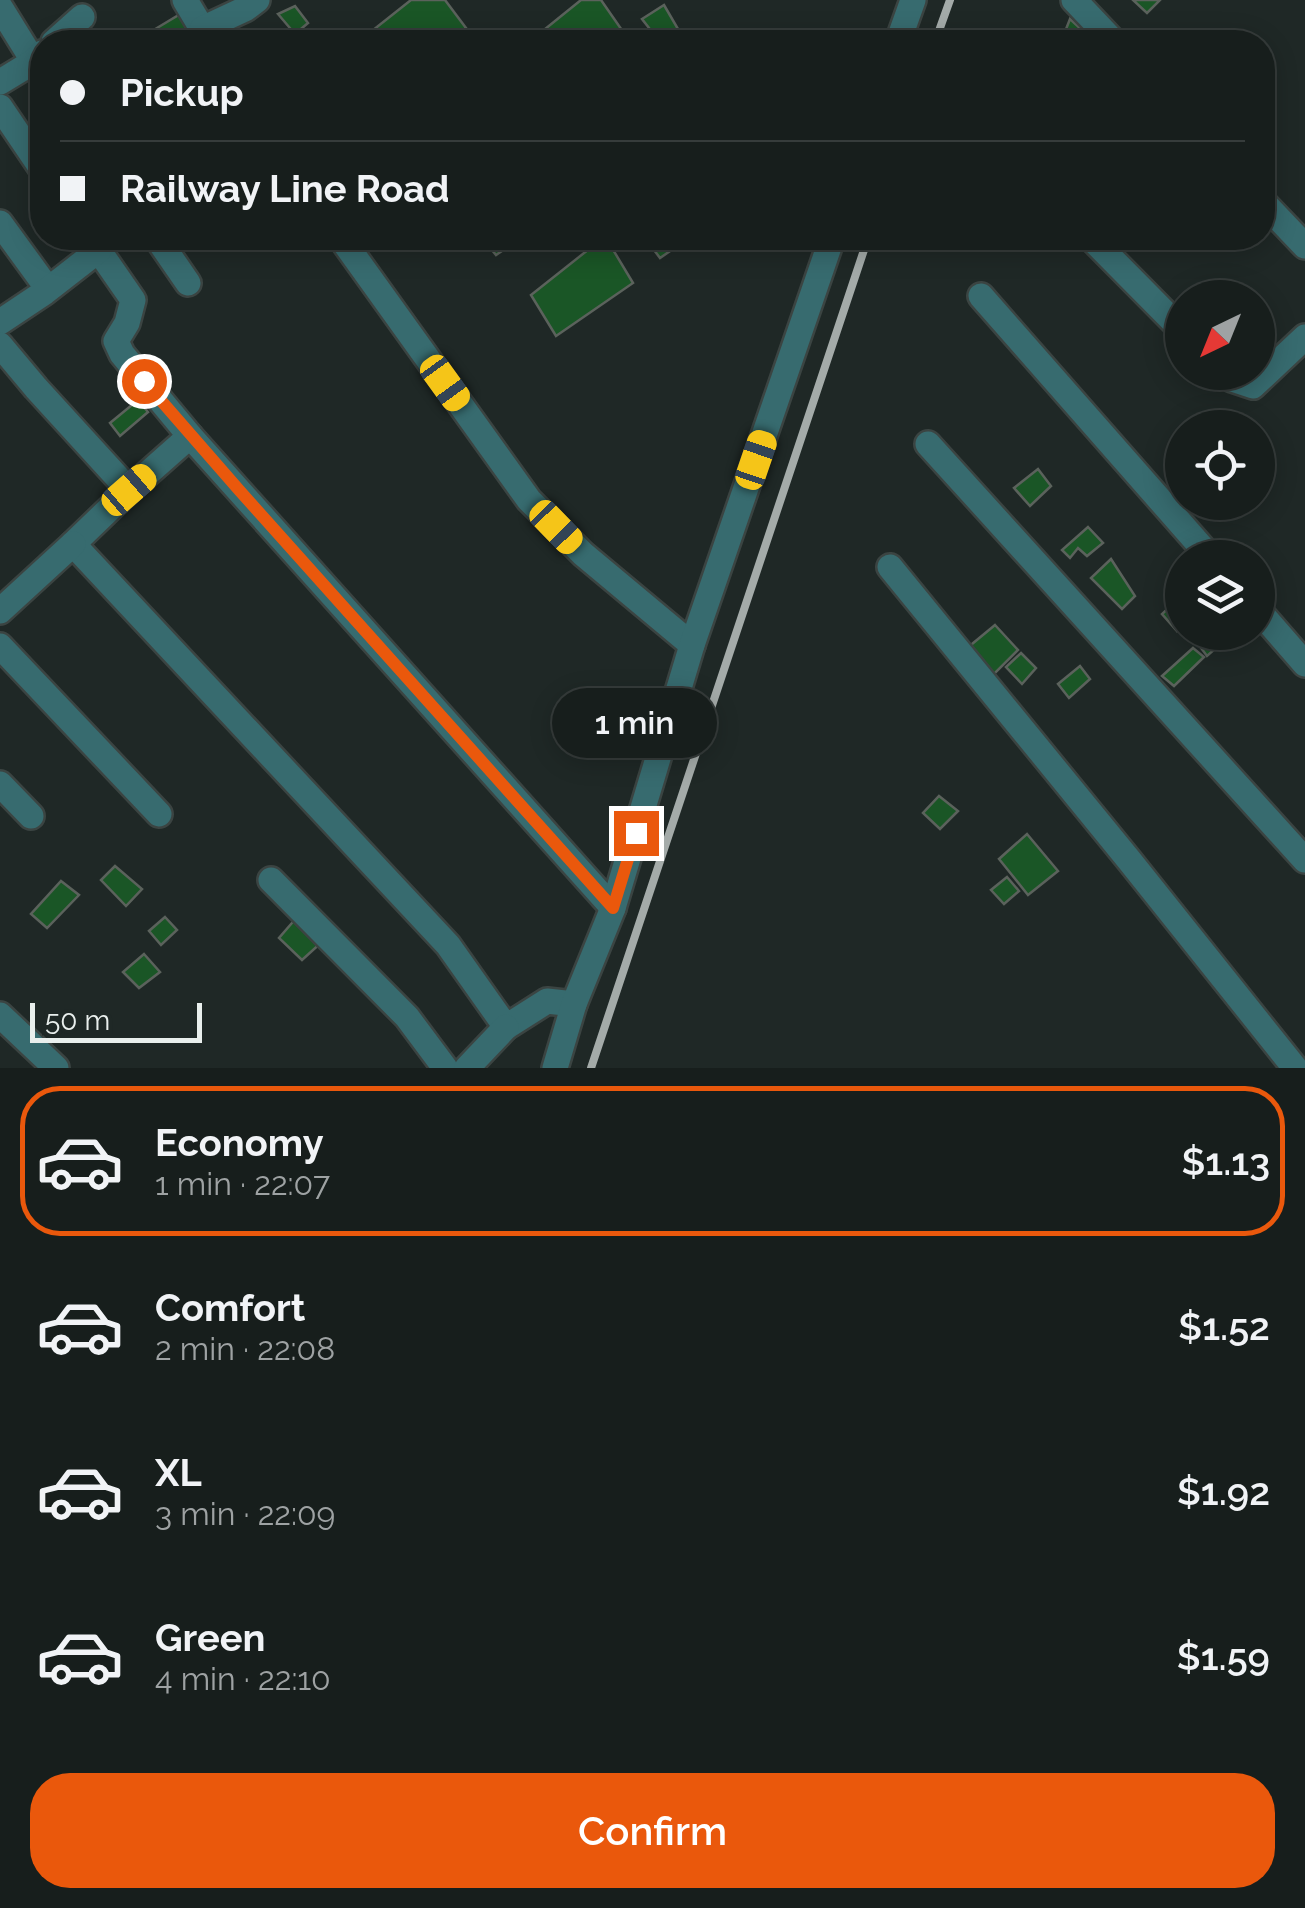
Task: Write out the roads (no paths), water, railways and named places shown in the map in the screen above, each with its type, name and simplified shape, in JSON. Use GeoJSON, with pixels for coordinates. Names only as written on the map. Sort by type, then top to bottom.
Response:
{"type":"FeatureCollection","features":[{"type":"Feature","properties":{"kind":"street"},"geometry":{"type":"LineString","coordinates":[[185,0],[202,30]]}},
{"type":"Feature","properties":{"kind":"street"},"geometry":{"type":"LineString","coordinates":[[215,30],[257,0]]}},
{"type":"Feature","properties":{"kind":"street"},"geometry":{"type":"LineString","coordinates":[[902,30],[913,0]]}},
{"type":"Feature","properties":{"kind":"street"},"geometry":{"type":"LineString","coordinates":[[1074,0],[1103,30]]}},
{"type":"Feature","properties":{"kind":"street"},"geometry":{"type":"LineString","coordinates":[[0,7],[30,50]]}},
{"type":"Feature","properties":{"kind":"street"},"geometry":{"type":"LineString","coordinates":[[67,30],[82,17]]}},
{"type":"Feature","properties":{"kind":"street"},"geometry":{"type":"LineString","coordinates":[[0,82],[30,67]]}},
{"type":"Feature","properties":{"kind":"street"},"geometry":{"type":"LineString","coordinates":[[0,107],[30,151]]}},
{"type":"Feature","properties":{"kind":"street"},"geometry":{"type":"LineString","coordinates":[[1275,215],[1305,246]]}},
{"type":"Feature","properties":{"kind":"street"},"geometry":{"type":"LineString","coordinates":[[0,223],[48,289]]}},
{"type":"Feature","properties":{"kind":"street"},"geometry":{"type":"LineString","coordinates":[[0,322],[48,289],[88,250]]}},
{"type":"Feature","properties":{"kind":"street"},"geometry":{"type":"LineString","coordinates":[[98,250],[133,300],[127,323],[116,340],[122,354],[190,436],[613,908]]}},
{"type":"Feature","properties":{"kind":"street"},"geometry":{"type":"LineString","coordinates":[[165,250],[188,284]]}},
{"type":"Feature","properties":{"kind":"street"},"geometry":{"type":"LineString","coordinates":[[349,250],[529,500],[582,554],[692,645]]}},
{"type":"Feature","properties":{"kind":"street"},"geometry":{"type":"LineString","coordinates":[[555,1068],[574,1004],[613,908],[692,645],[828,250]]}},
{"type":"Feature","properties":{"kind":"street"},"geometry":{"type":"LineString","coordinates":[[1102,250],[1165,313]]}},
{"type":"Feature","properties":{"kind":"street"},"geometry":{"type":"LineString","coordinates":[[981,296],[1195,540]]}},
{"type":"Feature","properties":{"kind":"street"},"geometry":{"type":"LineString","coordinates":[[1275,365],[1305,337]]}},
{"type":"Feature","properties":{"kind":"street"},"geometry":{"type":"LineString","coordinates":[[0,344],[129,490]]}},
{"type":"Feature","properties":{"kind":"street"},"geometry":{"type":"LineString","coordinates":[[0,611],[190,436]]}},
{"type":"Feature","properties":{"kind":"street"},"geometry":{"type":"LineString","coordinates":[[928,444],[1305,860]]}},
{"type":"Feature","properties":{"kind":"street"},"geometry":{"type":"LineString","coordinates":[[73,544],[448,945],[506,1027]]}},
{"type":"Feature","properties":{"kind":"street"},"geometry":{"type":"LineString","coordinates":[[890,567],[1295,1068]]}},
{"type":"Feature","properties":{"kind":"street"},"geometry":{"type":"LineString","coordinates":[[1275,630],[1305,664]]}},
{"type":"Feature","properties":{"kind":"street"},"geometry":{"type":"LineString","coordinates":[[0,646],[159,814]]}},
{"type":"Feature","properties":{"kind":"street"},"geometry":{"type":"LineString","coordinates":[[0,784],[31,816]]}},
{"type":"Feature","properties":{"kind":"street"},"geometry":{"type":"LineString","coordinates":[[271,880],[407,1017],[445,1068]]}},
{"type":"Feature","properties":{"kind":"street"},"geometry":{"type":"LineString","coordinates":[[466,1068],[506,1027],[547,1001],[574,1004]]}},
{"type":"Feature","properties":{"kind":"street"},"geometry":{"type":"LineString","coordinates":[[0,1015],[56,1068]]}},
{"type":"Feature","properties":{"kind":"railway"},"geometry":{"type":"LineString","coordinates":[[939,30],[950,0]]}},
{"type":"Feature","properties":{"kind":"railway"},"geometry":{"type":"LineString","coordinates":[[591,1068],[864,250]]}}]}
